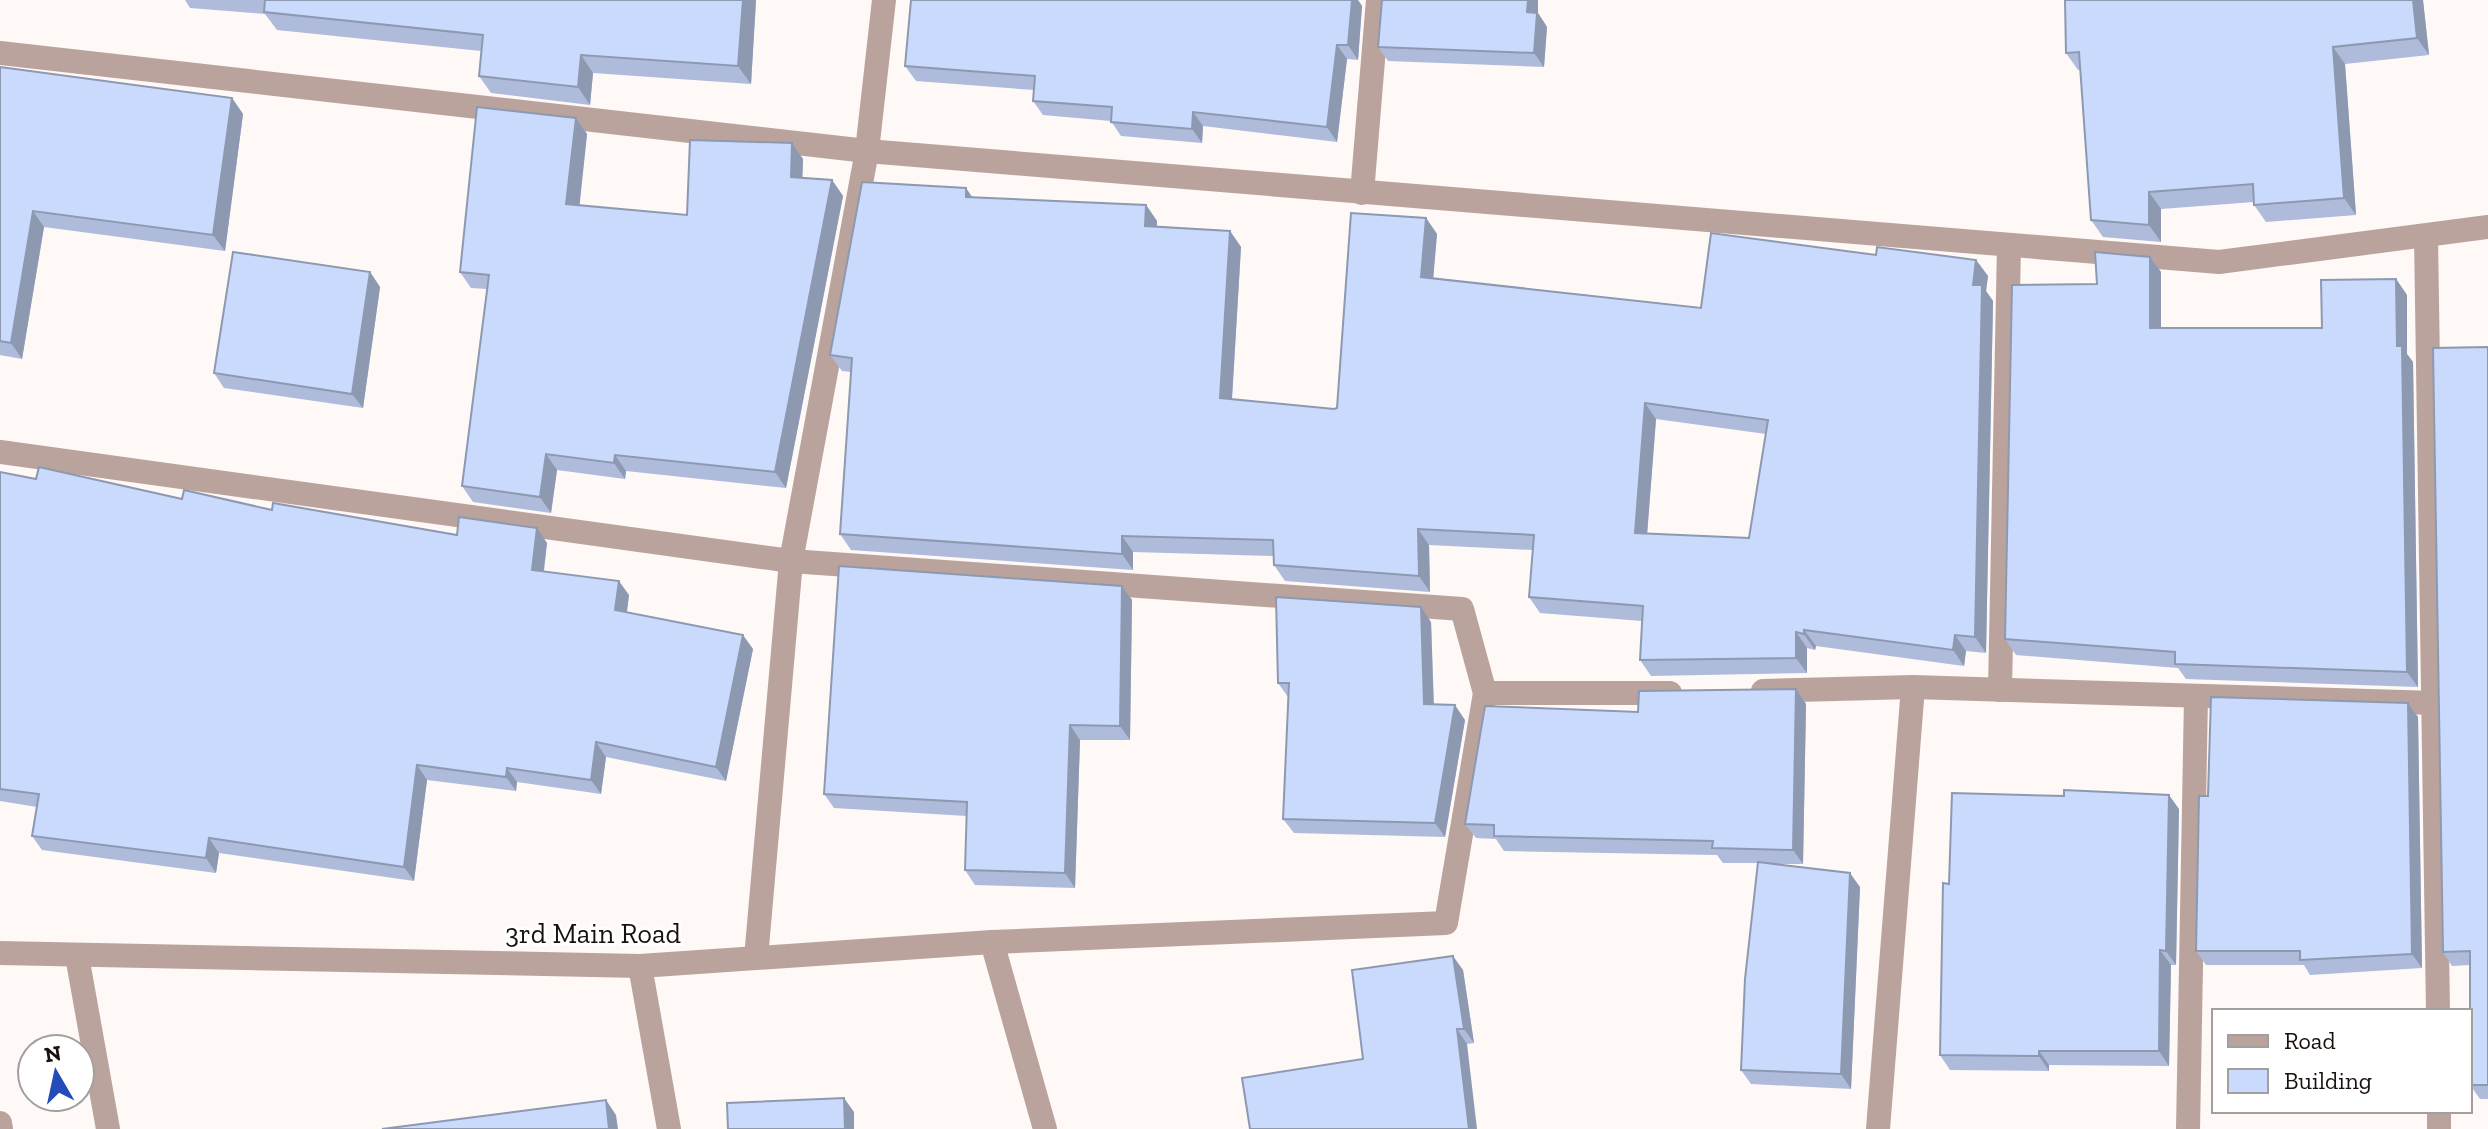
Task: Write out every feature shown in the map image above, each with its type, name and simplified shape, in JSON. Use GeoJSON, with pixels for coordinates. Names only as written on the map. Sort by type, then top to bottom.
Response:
{"type":"FeatureCollection","features":[{"type":"Feature","properties":{"kind":"street"},"geometry":{"type":"LineString","coordinates":[[756,958],[791,561],[867,151],[884,0]]}},
{"type":"Feature","properties":{"kind":"street"},"geometry":{"type":"LineString","coordinates":[[1362,193],[1378,0]]}},
{"type":"Feature","properties":{"kind":"street"},"geometry":{"type":"LineString","coordinates":[[0,53],[867,151],[2219,262],[2488,227]]}},
{"type":"Feature","properties":{"kind":"street"},"geometry":{"type":"LineString","coordinates":[[2426,237],[2436,703],[2438,1009]]}},
{"type":"Feature","properties":{"kind":"street"},"geometry":{"type":"LineString","coordinates":[[2000,690],[2009,245]]}},
{"type":"Feature","properties":{"kind":"street"},"geometry":{"type":"LineString","coordinates":[[0,452],[791,561],[1462,609],[1485,693],[1689,693]]}},
{"type":"Feature","properties":{"kind":"street"},"geometry":{"type":"LineString","coordinates":[[1734,692],[1913,687],[2436,703]]}},
{"type":"Feature","properties":{"kind":"street"},"geometry":{"type":"LineString","coordinates":[[1878,1129],[1913,687]]}},
{"type":"Feature","properties":{"kind":"street","name":"3rd Main Road"},"geometry":{"type":"LineString","coordinates":[[0,953],[640,966],[992,942],[1446,923],[1485,693]]}},
{"type":"Feature","properties":{"kind":"street"},"geometry":{"type":"LineString","coordinates":[[2188,1129],[2196,697]]}},
{"type":"Feature","properties":{"kind":"street"},"geometry":{"type":"LineString","coordinates":[[992,942],[1045,1129]]}},
{"type":"Feature","properties":{"kind":"street"},"geometry":{"type":"LineString","coordinates":[[77,956],[108,1129]]}},
{"type":"Feature","properties":{"kind":"street"},"geometry":{"type":"LineString","coordinates":[[640,966],[669,1129]]}},
{"type":"Feature","properties":{"kind":"street"},"geometry":{"type":"LineString","coordinates":[[0,1123],[1,1129]]}},
{"type":"Feature","properties":{"kind":"building"},"geometry":{"type":"Polygon","coordinates":[[[265,0],[743,0],[738,66],[581,55],[578,87],[479,76],[483,35],[264,12],[265,0]]]}},
{"type":"Feature","properties":{"kind":"building"},"geometry":{"type":"Polygon","coordinates":[[[911,0],[1352,0],[1348,45],[1337,45],[1327,127],[1193,112],[1192,129],[1111,122],[1112,107],[1033,101],[1035,76],[905,66],[911,0]]]}},
{"type":"Feature","properties":{"kind":"building"},"geometry":{"type":"Polygon","coordinates":[[[1382,0],[1528,0],[1527,12],[1537,13],[1534,53],[1378,47],[1382,0]]]}},
{"type":"Feature","properties":{"kind":"building"},"geometry":{"type":"Polygon","coordinates":[[[2065,0],[2413,0],[2417,38],[2333,47],[2344,198],[2254,205],[2253,184],[2149,192],[2149,225],[2091,220],[2079,52],[2066,53],[2065,0]]]}},
{"type":"Feature","properties":{"kind":"building"},"geometry":{"type":"Polygon","coordinates":[[[0,67],[232,98],[213,235],[33,211],[11,343],[0,341],[0,67]]]}},
{"type":"Feature","properties":{"kind":"building"},"geometry":{"type":"Polygon","coordinates":[[[477,107],[576,118],[566,204],[687,215],[690,140],[792,143],[791,177],[832,180],[775,472],[615,455],[614,463],[546,454],[540,497],[462,486],[489,275],[460,272],[477,107]]]}},
{"type":"Feature","properties":{"kind":"building"},"geometry":{"type":"Polygon","coordinates":[[[862,182],[966,188],[966,197],[1146,205],[1145,226],[1230,231],[1220,398],[1334,409],[1337,408],[1351,213],[1426,218],[1421,277],[1701,308],[1711,233],[1876,255],[1877,247],[1976,260],[1973,285],[1982,285],[1975,637],[1955,635],[1953,650],[1804,630],[1804,634],[1796,632],[1796,658],[1640,660],[1643,606],[1529,597],[1534,535],[1418,529],[1419,576],[1274,565],[1273,540],[1122,536],[1122,554],[840,534],[852,358],[830,355],[862,182]],[[1645,403],[1635,533],[1749,538],[1768,420],[1645,403]]]}},
{"type":"Feature","properties":{"kind":"building"},"geometry":{"type":"Polygon","coordinates":[[[233,252],[370,272],[352,394],[214,373],[233,252]]]}},
{"type":"Feature","properties":{"kind":"building"},"geometry":{"type":"Polygon","coordinates":[[[2095,252],[2150,257],[2150,328],[2322,328],[2321,280],[2396,279],[2397,346],[2402,346],[2407,672],[2175,664],[2175,652],[2005,639],[2012,285],[2097,284],[2095,252]]]}},
{"type":"Feature","properties":{"kind":"building"},"geometry":{"type":"Polygon","coordinates":[[[2488,347],[2488,1085],[2472,1085],[2470,951],[2443,952],[2433,348],[2488,347]]]}},
{"type":"Feature","properties":{"kind":"building"},"geometry":{"type":"Polygon","coordinates":[[[39,467],[182,499],[184,490],[272,510],[273,503],[457,535],[459,517],[537,528],[532,570],[619,581],[615,610],[743,635],[716,767],[596,742],[591,780],[507,768],[506,777],[417,765],[404,867],[209,838],[206,858],[32,836],[39,794],[0,789],[0,472],[36,479],[39,467]]]}},
{"type":"Feature","properties":{"kind":"building"},"geometry":{"type":"Polygon","coordinates":[[[839,566],[1122,586],[1120,726],[1070,725],[1065,873],[965,870],[967,802],[824,794],[839,566]]]}},
{"type":"Feature","properties":{"kind":"building"},"geometry":{"type":"Polygon","coordinates":[[[1276,597],[1421,607],[1424,704],[1455,705],[1435,823],[1283,819],[1289,683],[1278,683],[1276,597]]]}},
{"type":"Feature","properties":{"kind":"building"},"geometry":{"type":"Polygon","coordinates":[[[1796,689],[1793,850],[1712,848],[1713,841],[1494,836],[1494,825],[1465,824],[1485,706],[1638,712],[1639,691],[1796,689]]]}},
{"type":"Feature","properties":{"kind":"building"},"geometry":{"type":"Polygon","coordinates":[[[2211,697],[2408,703],[2412,954],[2300,960],[2300,951],[2196,951],[2199,796],[2208,796],[2211,697]]]}},
{"type":"Feature","properties":{"kind":"building"},"geometry":{"type":"Polygon","coordinates":[[[2064,790],[2169,795],[2166,951],[2160,950],[2159,1051],[2039,1051],[2039,1056],[1940,1055],[1943,883],[1949,884],[1952,793],[2064,796],[2064,790]]]}},
{"type":"Feature","properties":{"kind":"building"},"geometry":{"type":"Polygon","coordinates":[[[1758,862],[1850,873],[1841,1074],[1741,1070],[1745,979],[1758,862]]]}},
{"type":"Feature","properties":{"kind":"building"},"geometry":{"type":"Polygon","coordinates":[[[1453,956],[1464,1029],[1457,1029],[1469,1129],[1250,1129],[1242,1078],[1363,1059],[1352,970],[1453,956]]]}},
{"type":"Feature","properties":{"kind":"building"},"geometry":{"type":"Polygon","coordinates":[[[844,1098],[845,1129],[728,1129],[727,1103],[844,1098]]]}},
{"type":"Feature","properties":{"kind":"building"},"geometry":{"type":"Polygon","coordinates":[[[606,1100],[609,1129],[382,1129],[606,1100]]]}}]}
